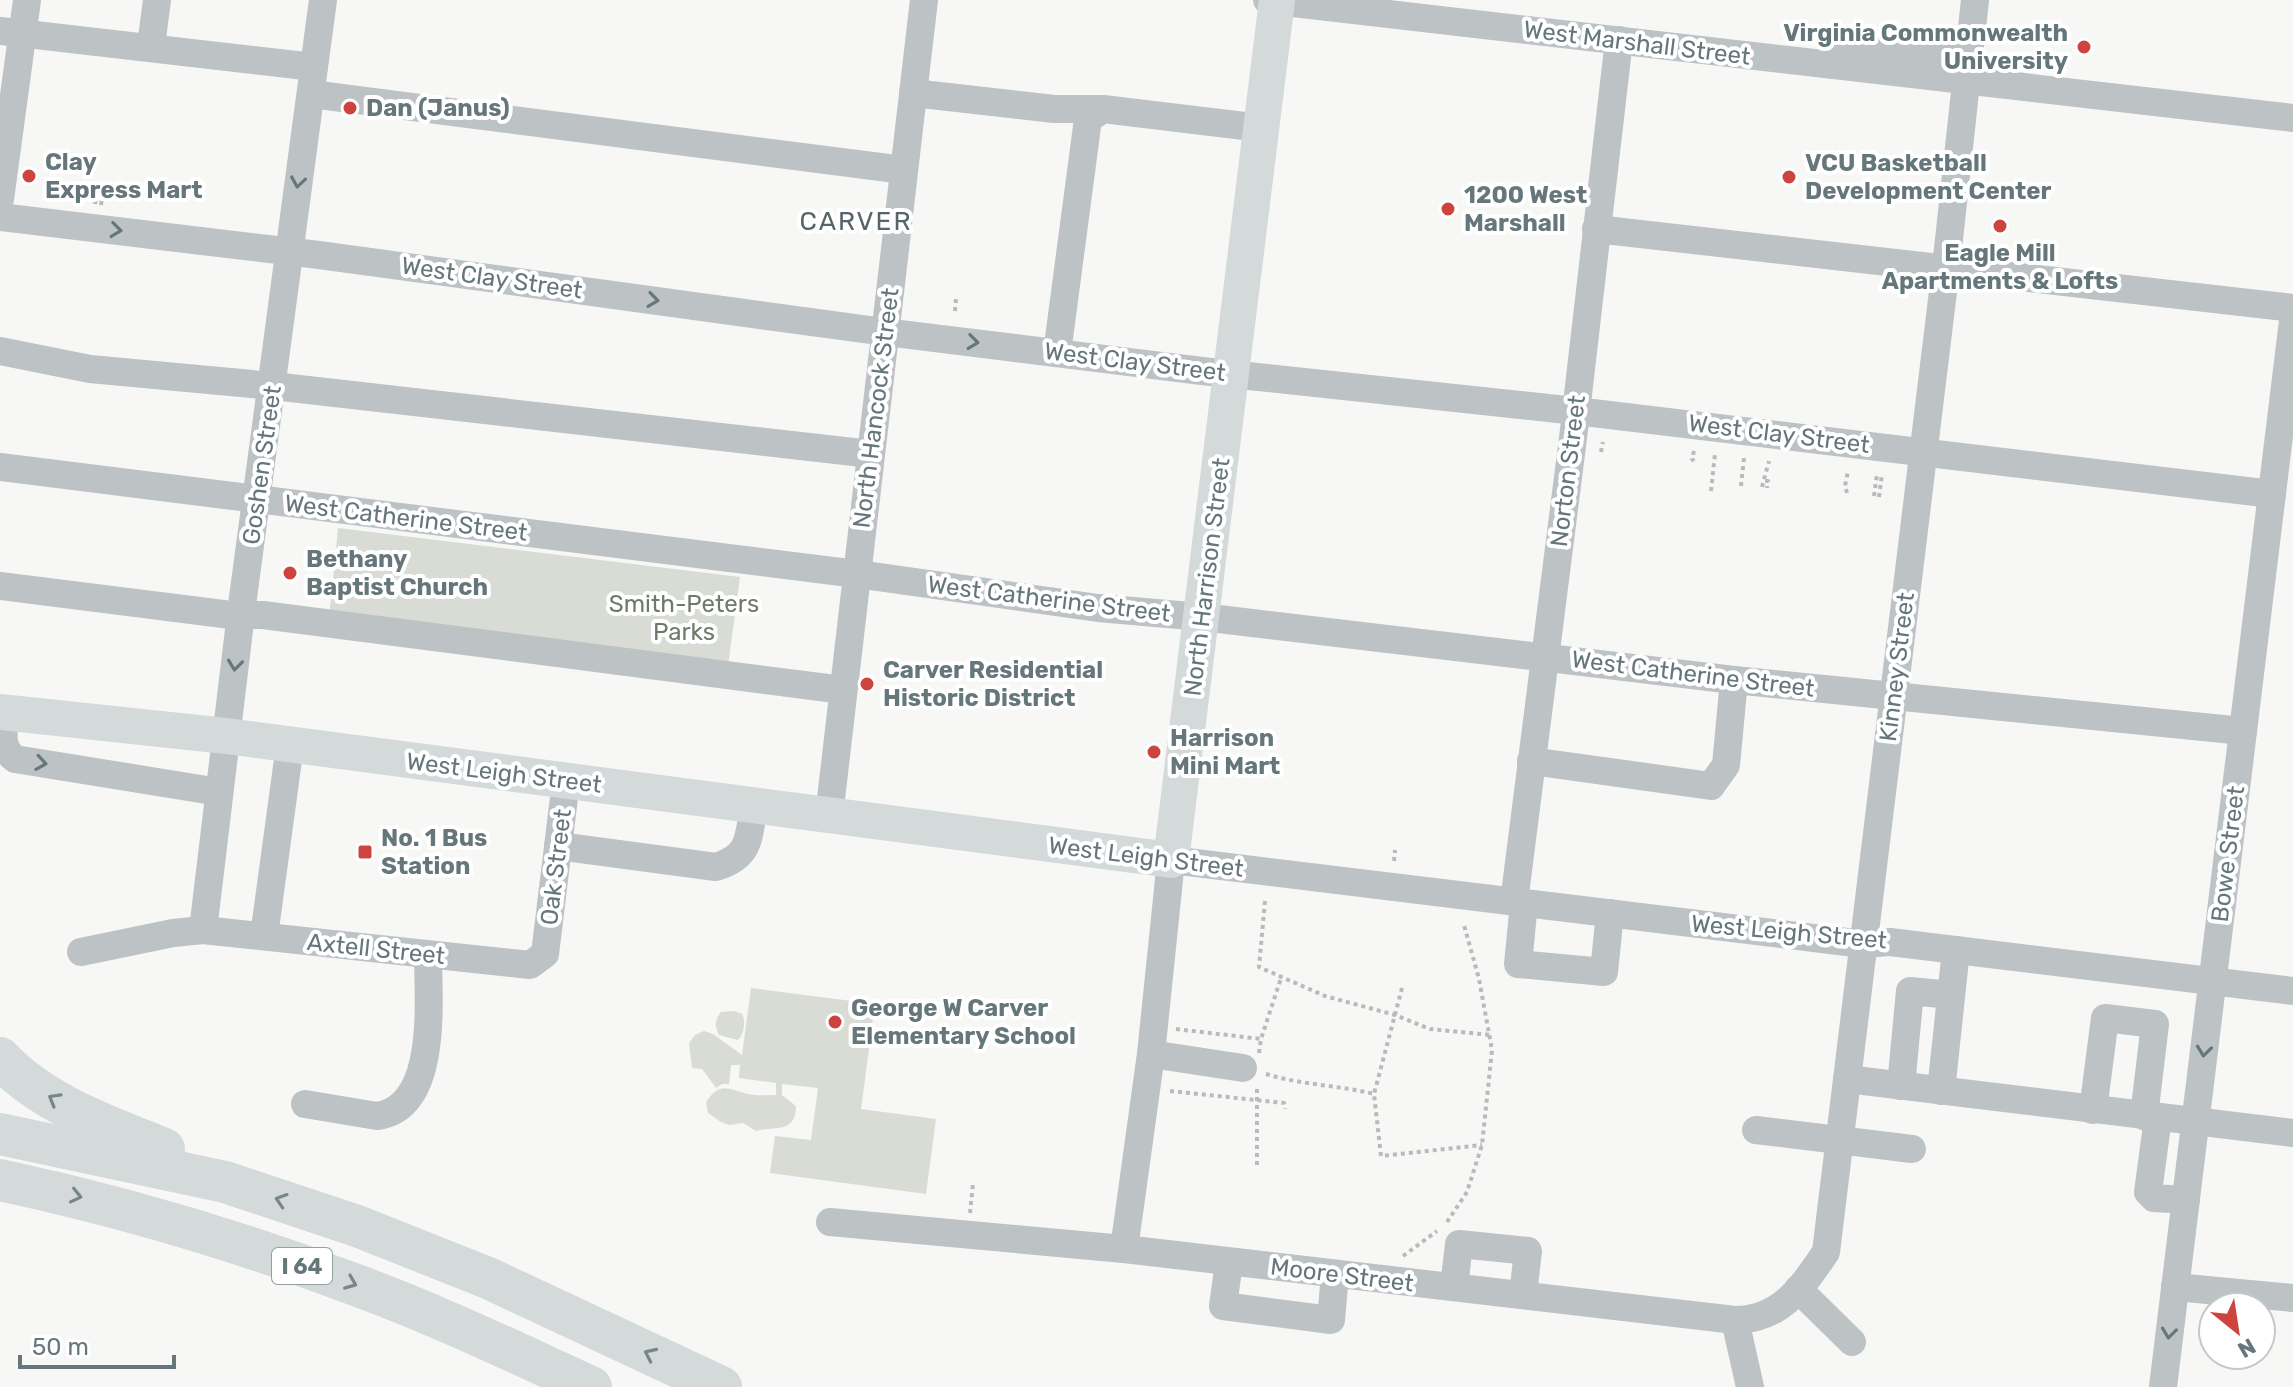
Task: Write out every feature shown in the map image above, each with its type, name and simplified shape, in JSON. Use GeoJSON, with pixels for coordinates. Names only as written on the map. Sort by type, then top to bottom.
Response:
{"type":"FeatureCollection","features":[{"type":"Feature","properties":{"kind":"highway"},"geometry":{"type":"LineString","coordinates":[[0,1058],[44,1093],[90,1119],[191,1160],[225,1182]]}},
{"type":"Feature","properties":{"kind":"highway","name":"I 64"},"geometry":{"type":"LineString","coordinates":[[0,1134],[225,1182],[357,1226],[488,1278],[721,1387]]}},
{"type":"Feature","properties":{"kind":"highway","name":"I 64"},"geometry":{"type":"LineString","coordinates":[[0,1180],[80,1197],[207,1233],[347,1281],[591,1387]]}},
{"type":"Feature","properties":{"kind":"main road","name":"North Harrison Street"},"geometry":{"type":"LineString","coordinates":[[1171,860],[1277,0]]}},
{"type":"Feature","properties":{"kind":"main road","name":"West Leigh Street"},"geometry":{"type":"LineString","coordinates":[[3,713],[226,736],[1171,860]]}},
{"type":"Feature","properties":{"kind":"street"},"geometry":{"type":"LineString","coordinates":[[0,199],[12,32],[27,0]]}},
{"type":"Feature","properties":{"kind":"street"},"geometry":{"type":"LineString","coordinates":[[151,46],[157,0]]}},
{"type":"Feature","properties":{"kind":"street","name":"Goshen Street"},"geometry":{"type":"LineString","coordinates":[[203,930],[241,615],[323,0]]}},
{"type":"Feature","properties":{"kind":"street","name":"North Hancock Street"},"geometry":{"type":"LineString","coordinates":[[829,816],[924,0]]}},
{"type":"Feature","properties":{"kind":"street","name":"West Marshall Street"},"geometry":{"type":"LineString","coordinates":[[1267,0],[1833,65],[1968,68],[2293,118]]}},
{"type":"Feature","properties":{"kind":"street","name":"Kinney Street"},"geometry":{"type":"LineString","coordinates":[[1826,1252],[1895,696],[1975,0]]}},
{"type":"Feature","properties":{"kind":"street"},"geometry":{"type":"LineString","coordinates":[[12,32],[151,46],[312,80],[904,170]]}},
{"type":"Feature","properties":{"kind":"street","name":"Norton Street"},"geometry":{"type":"LineString","coordinates":[[1610,913],[1604,972],[1518,964],[1519,902],[1531,761],[1619,40]]}},
{"type":"Feature","properties":{"kind":"street"},"geometry":{"type":"LineString","coordinates":[[913,93],[1054,109],[1103,109],[1261,128]]}},
{"type":"Feature","properties":{"kind":"street"},"geometry":{"type":"LineString","coordinates":[[1057,353],[1088,119],[1103,109]]}},
{"type":"Feature","properties":{"kind":"street","name":"West Clay Street"},"geometry":{"type":"LineString","coordinates":[[0,217],[1057,353],[2272,494]]}},
{"type":"Feature","properties":{"kind":"street"},"geometry":{"type":"LineString","coordinates":[[1596,229],[2293,308]]}},
{"type":"Feature","properties":{"kind":"street","name":"Bowe Street"},"geometry":{"type":"LineString","coordinates":[[2163,1387],[2293,321]]}},
{"type":"Feature","properties":{"kind":"street"},"geometry":{"type":"LineString","coordinates":[[0,351],[90,369],[273,386],[871,454]]}},
{"type":"Feature","properties":{"kind":"street","name":"West Catherine Street"},"geometry":{"type":"LineString","coordinates":[[0,467],[857,574],[1098,608],[1202,617],[1734,680],[2243,731]]}},
{"type":"Feature","properties":{"kind":"street"},"geometry":{"type":"LineString","coordinates":[[0,586],[241,615],[263,615],[843,690]]}},
{"type":"Feature","properties":{"kind":"street"},"geometry":{"type":"LineString","coordinates":[[1531,761],[1711,786],[1726,765],[1734,680]]}},
{"type":"Feature","properties":{"kind":"street"},"geometry":{"type":"LineString","coordinates":[[3,713],[2,743],[7,754],[15,759],[219,792]]}},
{"type":"Feature","properties":{"kind":"street"},"geometry":{"type":"LineString","coordinates":[[264,936],[290,745]]}},
{"type":"Feature","properties":{"kind":"street","name":"Oak Street"},"geometry":{"type":"LineString","coordinates":[[545,954],[566,781]]}},
{"type":"Feature","properties":{"kind":"street"},"geometry":{"type":"LineString","coordinates":[[558,846],[716,867],[740,856],[746,848],[754,806]]}},
{"type":"Feature","properties":{"kind":"street","name":"West Leigh Street"},"geometry":{"type":"LineString","coordinates":[[1171,860],[1863,944],[1890,942],[2293,991]]}},
{"type":"Feature","properties":{"kind":"street","name":"North Harrison Street"},"geometry":{"type":"LineString","coordinates":[[1124,1249],[1151,1054],[1171,860]]}},
{"type":"Feature","properties":{"kind":"street","name":"Axtell Street"},"geometry":{"type":"LineString","coordinates":[[81,952],[203,930],[530,965],[545,954]]}},
{"type":"Feature","properties":{"kind":"street"},"geometry":{"type":"LineString","coordinates":[[1941,1091],[1956,950]]}},
{"type":"Feature","properties":{"kind":"street"},"geometry":{"type":"LineString","coordinates":[[305,1104],[377,1116],[400,1108],[416,1085],[422,1068],[426,1038],[428,955]]}},
{"type":"Feature","properties":{"kind":"street"},"geometry":{"type":"LineString","coordinates":[[1901,1086],[1910,991],[1951,995]]}},
{"type":"Feature","properties":{"kind":"street"},"geometry":{"type":"LineString","coordinates":[[2093,1110],[2105,1018],[2155,1024],[2148,1192],[2154,1198],[2186,1200]]}},
{"type":"Feature","properties":{"kind":"street"},"geometry":{"type":"LineString","coordinates":[[1151,1054],[1250,1070]]}},
{"type":"Feature","properties":{"kind":"street"},"geometry":{"type":"LineString","coordinates":[[1847,1079],[2293,1133]]}},
{"type":"Feature","properties":{"kind":"street"},"geometry":{"type":"LineString","coordinates":[[1756,1130],[1912,1149]]}},
{"type":"Feature","properties":{"kind":"street","name":"Moore Street"},"geometry":{"type":"LineString","coordinates":[[830,1222],[1124,1249],[1735,1320],[1769,1315],[1798,1289],[1826,1252]]}},
{"type":"Feature","properties":{"kind":"street"},"geometry":{"type":"LineString","coordinates":[[1454,1287],[1459,1244],[1528,1251],[1523,1295]]}},
{"type":"Feature","properties":{"kind":"street"},"geometry":{"type":"LineString","coordinates":[[1229,1262],[1223,1306],[1331,1320],[1335,1274]]}},
{"type":"Feature","properties":{"kind":"street"},"geometry":{"type":"LineString","coordinates":[[2175,1287],[2293,1298]]}},
{"type":"Feature","properties":{"kind":"street"},"geometry":{"type":"LineString","coordinates":[[1798,1289],[1852,1342]]}},
{"type":"Feature","properties":{"kind":"street"},"geometry":{"type":"LineString","coordinates":[[1735,1320],[1750,1387]]}},
{"type":"Feature","properties":{"kind":"path"},"geometry":{"type":"LineString","coordinates":[[99,200],[100,192]]}},
{"type":"Feature","properties":{"kind":"path"},"geometry":{"type":"LineString","coordinates":[[955,311],[956,298]]}},
{"type":"Feature","properties":{"kind":"path"},"geometry":{"type":"LineString","coordinates":[[1601,452],[1603,442]]}},
{"type":"Feature","properties":{"kind":"path"},"geometry":{"type":"LineString","coordinates":[[1694,451],[1694,461]]}},
{"type":"Feature","properties":{"kind":"path"},"geometry":{"type":"LineString","coordinates":[[1711,491],[1715,454]]}},
{"type":"Feature","properties":{"kind":"path"},"geometry":{"type":"LineString","coordinates":[[1741,486],[1744,458]]}},
{"type":"Feature","properties":{"kind":"path"},"geometry":{"type":"LineString","coordinates":[[1765,488],[1763,481],[1769,461]]}},
{"type":"Feature","properties":{"kind":"path"},"geometry":{"type":"LineString","coordinates":[[1847,493],[1848,471]]}},
{"type":"Feature","properties":{"kind":"path"},"geometry":{"type":"LineString","coordinates":[[1876,496],[1879,474]]}},
{"type":"Feature","properties":{"kind":"path"},"geometry":{"type":"LineString","coordinates":[[1394,861],[1395,850]]}},
{"type":"Feature","properties":{"kind":"path"},"geometry":{"type":"LineString","coordinates":[[1265,901],[1259,967],[1325,996],[1395,1015],[1430,1029],[1491,1035]]}},
{"type":"Feature","properties":{"kind":"path"},"geometry":{"type":"LineString","coordinates":[[1395,1261],[1449,1220],[1467,1192],[1482,1145],[1491,1035],[1464,925]]}},
{"type":"Feature","properties":{"kind":"path"},"geometry":{"type":"LineString","coordinates":[[1402,988],[1374,1094],[1381,1156],[1482,1145]]}},
{"type":"Feature","properties":{"kind":"path"},"geometry":{"type":"LineString","coordinates":[[1176,1029],[1261,1039]]}},
{"type":"Feature","properties":{"kind":"path"},"geometry":{"type":"LineString","coordinates":[[1250,1070],[1289,1081],[1374,1094]]}},
{"type":"Feature","properties":{"kind":"path"},"geometry":{"type":"LineString","coordinates":[[1169,1091],[1284,1103],[1285,1109]]}},
{"type":"Feature","properties":{"kind":"path"},"geometry":{"type":"LineString","coordinates":[[970,1210],[973,1184]]}},
{"type":"Feature","properties":{"kind":"green space","name":"Smith-Peters Parks"},"geometry":{"type":"Polygon","coordinates":[[[338,528],[740,577],[727,673],[329,618],[338,528]]]}},
{"type":"Feature","properties":{"kind":"green space"},"geometry":{"type":"Polygon","coordinates":[[[751,988],[875,1004],[861,1109],[936,1119],[926,1194],[770,1173],[775,1136],[811,1140],[818,1088],[782,1084],[782,1095],[796,1106],[792,1121],[783,1127],[756,1131],[743,1123],[729,1125],[721,1122],[708,1113],[706,1102],[720,1089],[776,1095],[776,1083],[739,1078],[740,1063],[731,1065],[729,1084],[716,1088],[702,1069],[692,1068],[689,1043],[695,1035],[704,1031],[742,1055],[751,988]]]}},
{"type":"Feature","properties":{"kind":"green space"},"geometry":{"type":"Polygon","coordinates":[[[721,1012],[742,1014],[744,1020],[738,1040],[719,1035],[716,1026],[721,1012]]]}},
{"type":"Feature","properties":{"kind":"place","name":"Virginia Commonwealth University"},"geometry":{"type":"Point","coordinates":[2084,47]}},
{"type":"Feature","properties":{"kind":"place","name":"Dan (Janus)"},"geometry":{"type":"Point","coordinates":[350,108]}},
{"type":"Feature","properties":{"kind":"place","name":"Clay Express Mart"},"geometry":{"type":"Point","coordinates":[29,176]}},
{"type":"Feature","properties":{"kind":"place","name":"VCU Basketball Development Center"},"geometry":{"type":"Point","coordinates":[1789,177]}},
{"type":"Feature","properties":{"kind":"place","name":"1200 West Marshall"},"geometry":{"type":"Point","coordinates":[1448,209]}},
{"type":"Feature","properties":{"kind":"place","name":"Eagle Mill Apartments & Lofts"},"geometry":{"type":"Point","coordinates":[2000,226]}},
{"type":"Feature","properties":{"kind":"place","name":"Bethany Baptist Church"},"geometry":{"type":"Point","coordinates":[290,573]}},
{"type":"Feature","properties":{"kind":"place","name":"Carver Residential Historic District"},"geometry":{"type":"Point","coordinates":[867,684]}},
{"type":"Feature","properties":{"kind":"place","name":"Harrison Mini Mart"},"geometry":{"type":"Point","coordinates":[1154,752]}},
{"type":"Feature","properties":{"kind":"place","name":"No. 1 Bus Station"},"geometry":{"type":"Point","coordinates":[365,852]}},
{"type":"Feature","properties":{"kind":"place","name":"George W Carver Elementary School"},"geometry":{"type":"Point","coordinates":[835,1022]}},
{"type":"Feature","properties":{"kind":"district","name":"CARVER"},"geometry":{"type":"Point","coordinates":[856,221]}}]}
